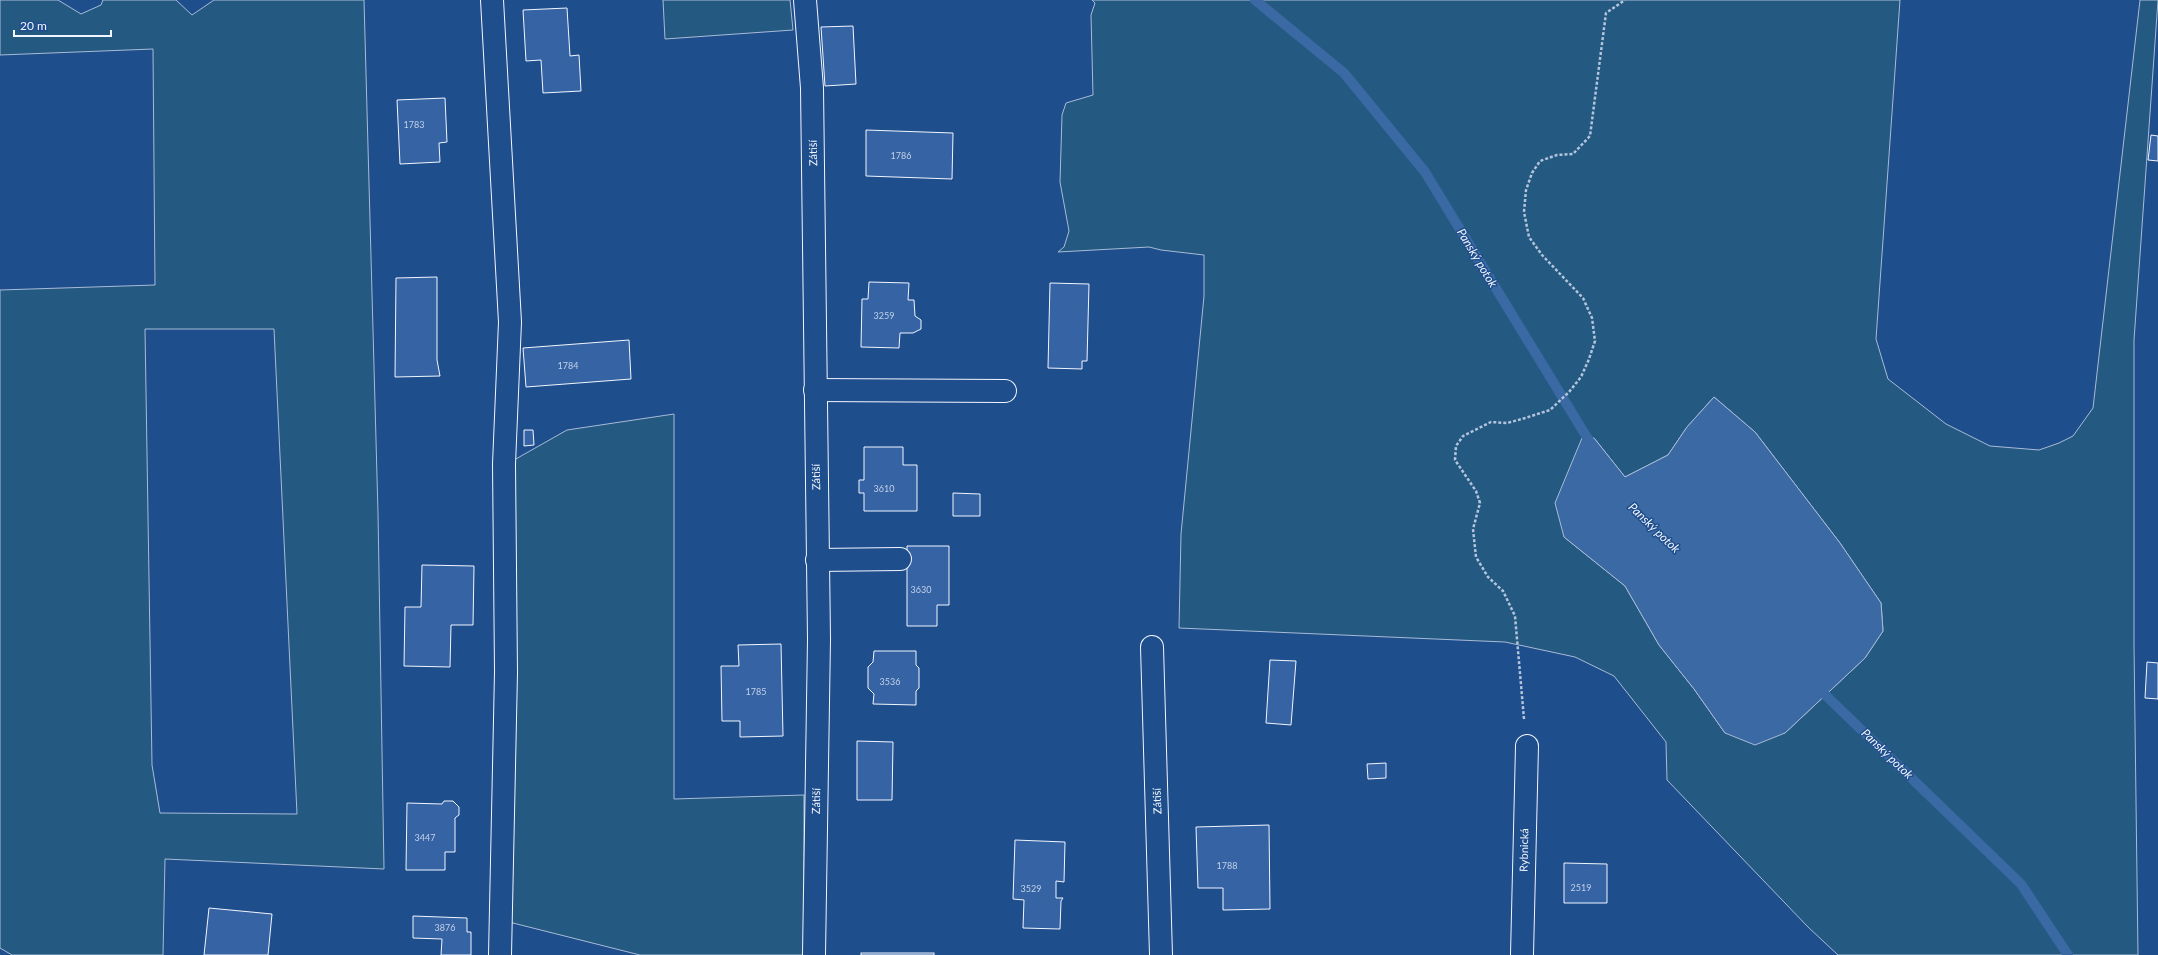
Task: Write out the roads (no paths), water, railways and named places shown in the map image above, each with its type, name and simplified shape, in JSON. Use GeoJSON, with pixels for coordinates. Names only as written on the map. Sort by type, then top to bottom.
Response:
{"type":"FeatureCollection","features":[{"type":"Feature","properties":{"kind":"street"},"geometry":{"type":"LineString","coordinates":[[492,0],[510,322],[504,464],[506,672],[500,955]]}},
{"type":"Feature","properties":{"kind":"street","name":"Zátiší"},"geometry":{"type":"LineString","coordinates":[[805,0],[812,88],[819,639],[814,955]]}},
{"type":"Feature","properties":{"kind":"street"},"geometry":{"type":"LineString","coordinates":[[815,390],[1005,391]]}},
{"type":"Feature","properties":{"kind":"street"},"geometry":{"type":"LineString","coordinates":[[817,560],[900,559]]}},
{"type":"Feature","properties":{"kind":"street","name":"Zátiší"},"geometry":{"type":"LineString","coordinates":[[1152,647],[1161,955]]}},
{"type":"Feature","properties":{"kind":"street","name":"Rybnická"},"geometry":{"type":"LineString","coordinates":[[1522,955],[1527,746]]}},
{"type":"Feature","properties":{"kind":"water"},"geometry":{"type":"Polygon","coordinates":[[[1714,397],[1755,432],[1840,543],[1881,603],[1883,631],[1865,658],[1785,733],[1755,745],[1725,733],[1694,689],[1659,645],[1625,586],[1564,537],[1555,503],[1582,438],[1594,438],[1625,477],[1668,455],[1687,427],[1714,397]]]}},
{"type":"Feature","properties":{"kind":"waterway","name":"Panský potok"},"geometry":{"type":"LineString","coordinates":[[1255,0],[1344,73],[1425,172],[1594,449]]}},
{"type":"Feature","properties":{"kind":"waterway","name":"Panský potok"},"geometry":{"type":"LineString","coordinates":[[1816,686],[2021,884],[2068,955]]}}]}
